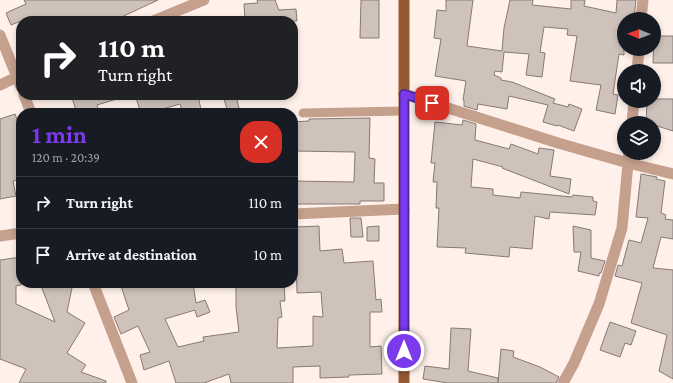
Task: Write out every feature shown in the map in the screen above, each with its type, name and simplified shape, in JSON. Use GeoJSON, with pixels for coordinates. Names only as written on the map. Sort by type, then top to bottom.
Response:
{"type":"FeatureCollection","features":[{"type":"Feature","properties":{"kind":"main road"},"geometry":{"type":"LineString","coordinates":[[404,0],[404,383]]}},
{"type":"Feature","properties":{"kind":"street"},"geometry":{"type":"LineString","coordinates":[[165,16],[204,0]]}},
{"type":"Feature","properties":{"kind":"street"},"geometry":{"type":"LineString","coordinates":[[642,12],[643,0]]}},
{"type":"Feature","properties":{"kind":"street"},"geometry":{"type":"LineString","coordinates":[[0,34],[16,71]]}},
{"type":"Feature","properties":{"kind":"street"},"geometry":{"type":"LineString","coordinates":[[0,85],[16,81]]}},
{"type":"Feature","properties":{"kind":"street"},"geometry":{"type":"LineString","coordinates":[[404,94],[558,143],[617,156]]}},
{"type":"Feature","properties":{"kind":"street"},"geometry":{"type":"LineString","coordinates":[[563,383],[574,363],[598,304],[622,228],[628,160]]}},
{"type":"Feature","properties":{"kind":"street"},"geometry":{"type":"LineString","coordinates":[[634,160],[673,174]]}},
{"type":"Feature","properties":{"kind":"street"},"geometry":{"type":"LineString","coordinates":[[298,214],[404,209]]}},
{"type":"Feature","properties":{"kind":"street"},"geometry":{"type":"LineString","coordinates":[[0,236],[16,234]]}},
{"type":"Feature","properties":{"kind":"street"},"geometry":{"type":"LineString","coordinates":[[95,288],[132,383]]}},
{"type":"Feature","properties":{"kind":"lane"},"geometry":{"type":"LineString","coordinates":[[303,113],[404,111]]}},
{"type":"Feature","properties":{"kind":"building"},"geometry":{"type":"Polygon","coordinates":[[[24,0],[158,0],[124,16],[16,16],[16,23],[11,25],[6,13],[26,4],[24,0]]]}},
{"type":"Feature","properties":{"kind":"building"},"geometry":{"type":"Polygon","coordinates":[[[257,0],[275,0],[279,10],[296,9],[297,16],[245,16],[244,4],[258,3],[257,0]]]}},
{"type":"Feature","properties":{"kind":"building"},"geometry":{"type":"Polygon","coordinates":[[[361,0],[379,0],[379,38],[360,38],[361,0]]]}},
{"type":"Feature","properties":{"kind":"building"},"geometry":{"type":"Polygon","coordinates":[[[446,0],[473,0],[467,46],[502,51],[504,28],[510,0],[533,0],[532,5],[571,9],[571,0],[585,0],[584,6],[616,13],[617,0],[636,0],[635,12],[617,12],[617,56],[619,56],[613,94],[617,95],[615,114],[596,110],[601,85],[570,81],[577,36],[567,35],[568,29],[544,27],[540,52],[545,53],[542,77],[526,75],[529,54],[504,52],[502,72],[495,71],[494,75],[501,78],[501,80],[512,82],[555,99],[553,103],[568,107],[569,104],[582,109],[574,131],[558,125],[543,122],[548,105],[509,96],[507,109],[478,104],[477,110],[464,106],[463,100],[466,81],[435,76],[441,39],[434,38],[437,10],[446,11],[446,0]]]}},
{"type":"Feature","properties":{"kind":"building"},"geometry":{"type":"Polygon","coordinates":[[[661,36],[673,36],[673,63],[653,63],[653,56],[661,56],[661,36]]]}},
{"type":"Feature","properties":{"kind":"building"},"geometry":{"type":"Polygon","coordinates":[[[661,99],[673,99],[673,131],[661,127],[661,116],[646,116],[647,108],[661,108],[661,99]]]}},
{"type":"Feature","properties":{"kind":"building"},"geometry":{"type":"Polygon","coordinates":[[[73,100],[113,100],[97,105],[98,108],[75,108],[73,100]]]}},
{"type":"Feature","properties":{"kind":"building"},"geometry":{"type":"Polygon","coordinates":[[[137,100],[199,100],[201,108],[181,108],[180,104],[166,108],[139,108],[137,100]]]}},
{"type":"Feature","properties":{"kind":"building"},"geometry":{"type":"Polygon","coordinates":[[[224,100],[237,100],[239,108],[227,108],[224,100]]]}},
{"type":"Feature","properties":{"kind":"building"},"geometry":{"type":"Polygon","coordinates":[[[15,114],[16,117],[16,180],[13,181],[16,196],[0,199],[0,119],[15,114]]]}},
{"type":"Feature","properties":{"kind":"building"},"geometry":{"type":"Polygon","coordinates":[[[370,118],[369,158],[375,159],[374,183],[384,183],[384,201],[360,201],[360,204],[298,204],[298,181],[354,182],[355,152],[298,151],[298,122],[309,121],[309,119],[370,118]]]}},
{"type":"Feature","properties":{"kind":"building"},"geometry":{"type":"Polygon","coordinates":[[[463,120],[476,124],[475,140],[509,149],[511,144],[538,154],[539,148],[554,150],[550,176],[571,179],[569,194],[502,168],[503,167],[473,159],[471,187],[493,189],[493,195],[520,198],[521,192],[572,197],[573,195],[593,197],[593,201],[597,202],[595,215],[550,212],[549,219],[535,216],[532,249],[510,247],[509,257],[465,253],[466,248],[437,247],[439,208],[436,208],[437,182],[433,182],[435,163],[431,163],[435,122],[462,125],[463,120]]]}},
{"type":"Feature","properties":{"kind":"building"},"geometry":{"type":"Polygon","coordinates":[[[641,174],[657,177],[656,179],[665,181],[661,213],[666,215],[665,219],[673,220],[673,239],[661,237],[653,268],[673,270],[673,379],[659,371],[667,335],[631,323],[642,283],[615,276],[618,265],[622,266],[629,240],[641,243],[648,218],[636,217],[641,174]]]}},
{"type":"Feature","properties":{"kind":"building"},"geometry":{"type":"Polygon","coordinates":[[[350,218],[361,218],[363,237],[351,237],[350,218]]]}},
{"type":"Feature","properties":{"kind":"building"},"geometry":{"type":"Polygon","coordinates":[[[319,226],[320,251],[342,249],[344,263],[373,261],[376,300],[381,299],[382,312],[370,312],[370,347],[381,346],[382,374],[320,378],[320,366],[293,367],[293,383],[231,383],[229,374],[204,383],[176,383],[169,361],[144,370],[140,355],[150,352],[138,326],[121,334],[114,317],[129,310],[122,288],[194,288],[196,303],[205,300],[210,312],[197,317],[195,310],[165,319],[178,347],[204,341],[203,337],[239,332],[236,307],[236,288],[284,288],[285,301],[280,301],[282,317],[278,318],[277,348],[313,346],[313,316],[323,317],[321,292],[297,293],[298,227],[319,226]]]}},
{"type":"Feature","properties":{"kind":"building"},"geometry":{"type":"Polygon","coordinates":[[[379,226],[379,241],[367,241],[367,227],[379,226]]]}},
{"type":"Feature","properties":{"kind":"building"},"geometry":{"type":"Polygon","coordinates":[[[573,226],[591,230],[591,258],[605,261],[599,276],[578,271],[581,252],[574,252],[573,226]]]}},
{"type":"Feature","properties":{"kind":"building"},"geometry":{"type":"Polygon","coordinates":[[[16,258],[16,304],[55,322],[42,288],[72,288],[67,312],[85,323],[67,353],[86,365],[81,372],[106,381],[106,383],[19,383],[26,369],[0,359],[0,260],[16,258]]]}},
{"type":"Feature","properties":{"kind":"building"},"geometry":{"type":"Polygon","coordinates":[[[610,322],[636,331],[631,345],[625,343],[620,357],[600,350],[610,322]]]}},
{"type":"Feature","properties":{"kind":"building"},"geometry":{"type":"Polygon","coordinates":[[[451,328],[471,329],[468,371],[498,378],[498,383],[448,383],[423,379],[425,366],[449,369],[451,328]]]}},
{"type":"Feature","properties":{"kind":"building"},"geometry":{"type":"Polygon","coordinates":[[[501,349],[514,351],[513,357],[540,367],[559,377],[556,383],[498,383],[501,349]]]}},
{"type":"Feature","properties":{"kind":"route"},"geometry":{"type":"LineString","coordinates":[[404,351],[404,94],[432,103]]}}]}
